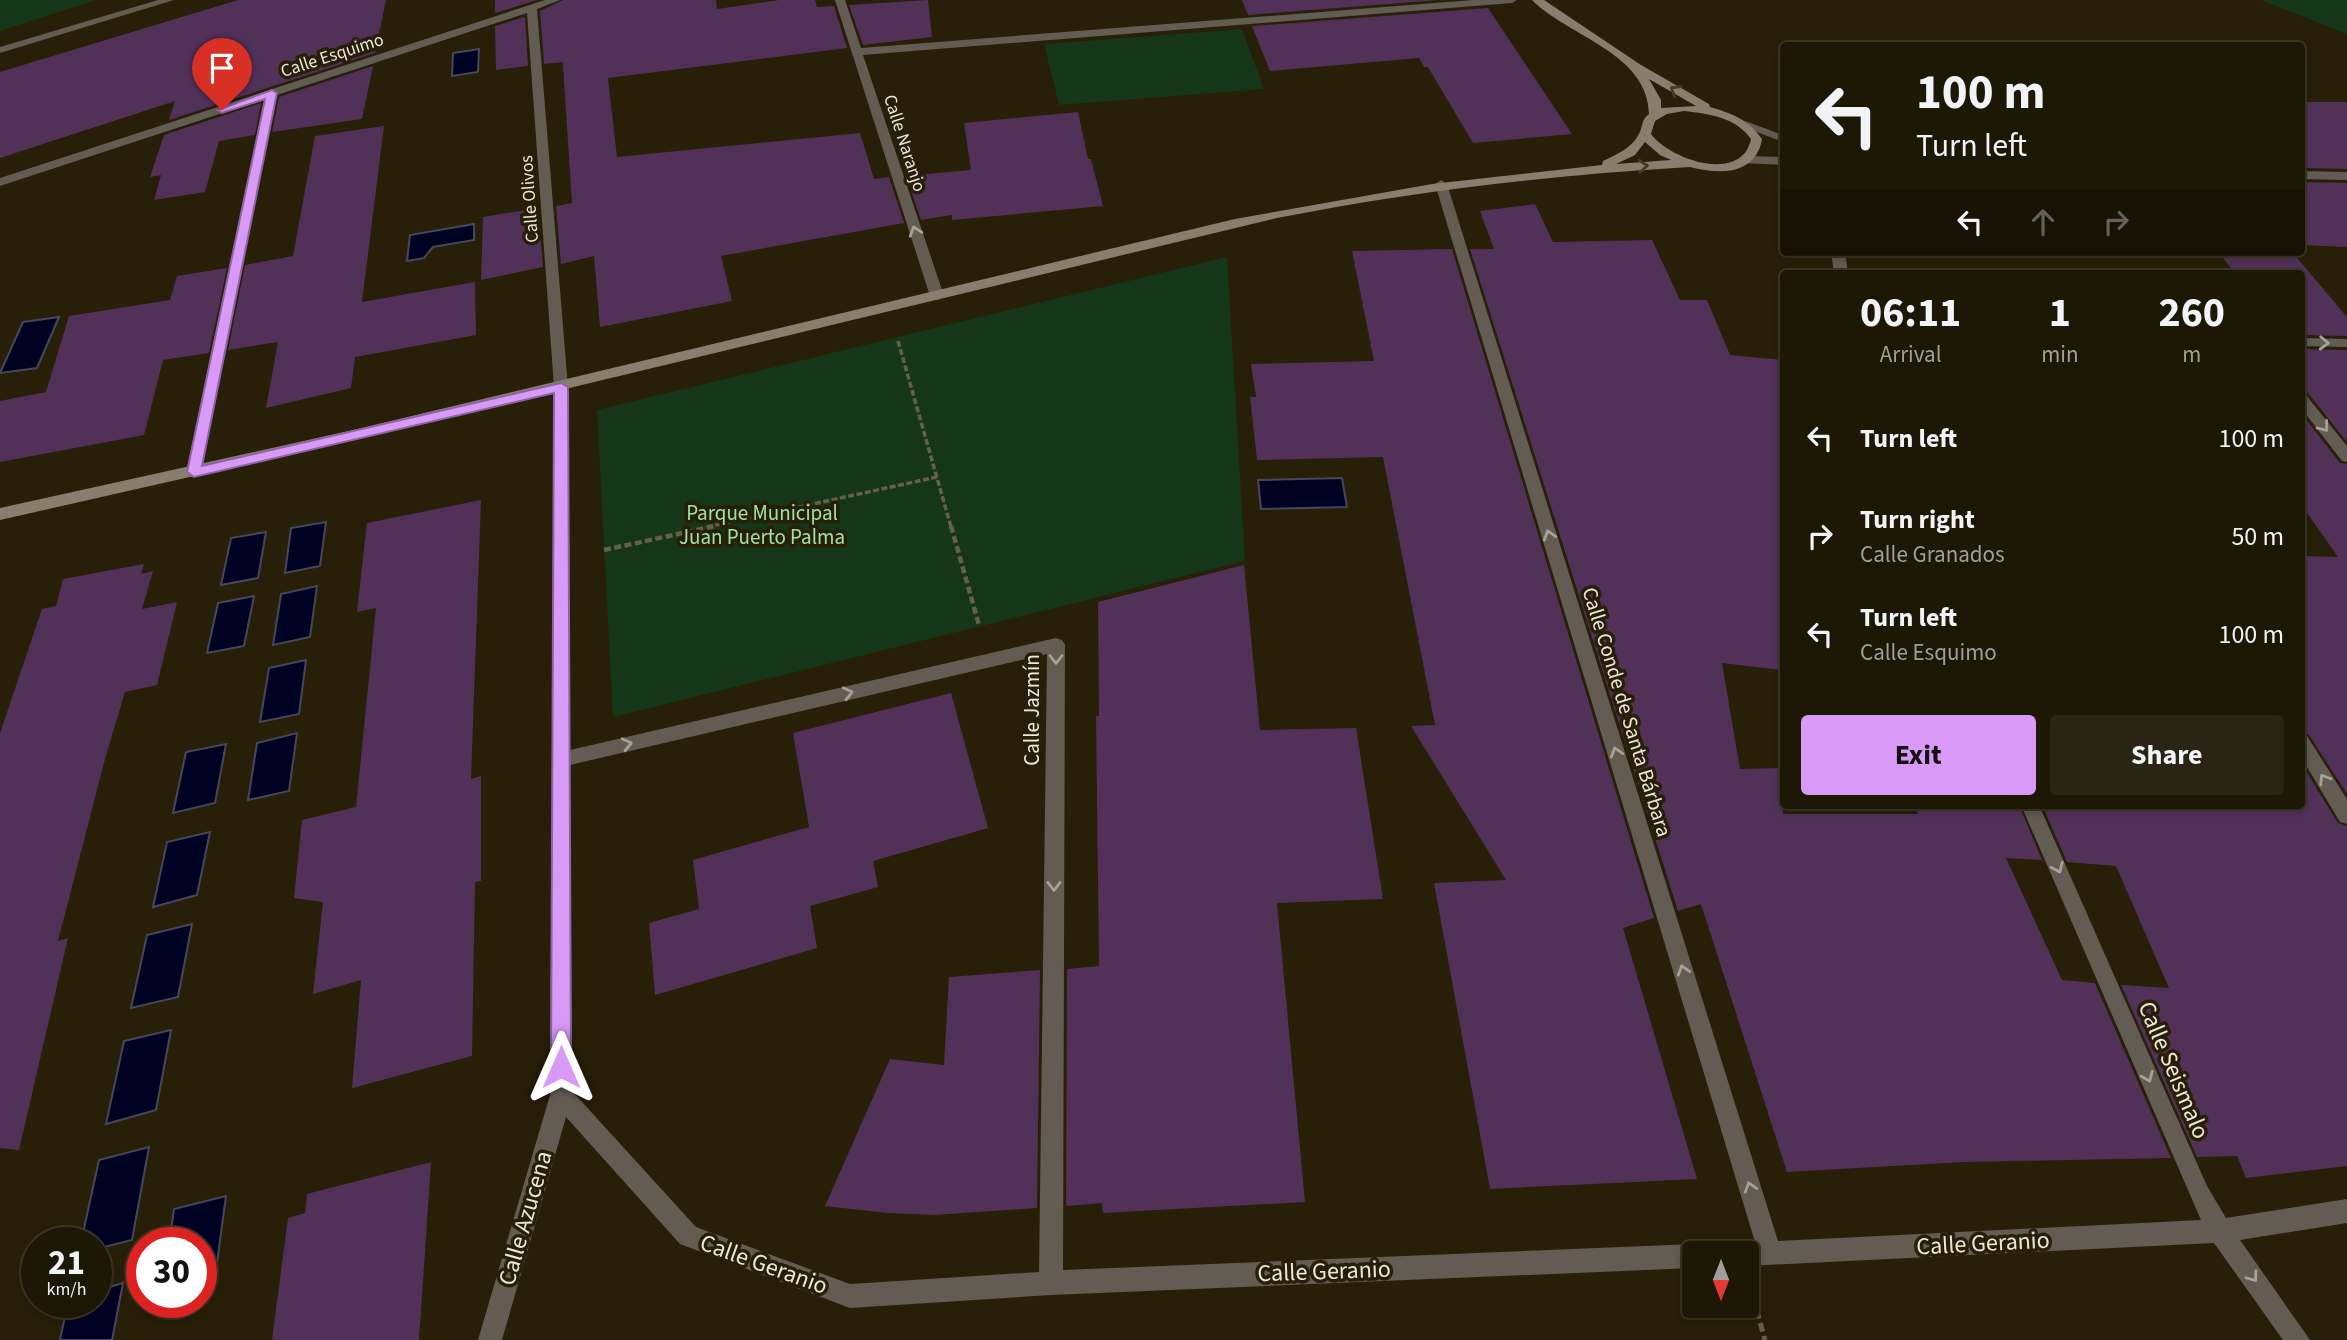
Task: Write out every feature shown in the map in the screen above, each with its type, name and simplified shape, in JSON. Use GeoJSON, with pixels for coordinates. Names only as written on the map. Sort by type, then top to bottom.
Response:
{"type":"FeatureCollection","features":[{"type":"Feature","properties":{"kind":"main road"},"geometry":{"type":"LineString","coordinates":[[0,514],[561,387],[784,330],[937,296],[1274,214],[1441,184],[1596,168],[1690,163],[1727,165],[1746,160],[1755,152],[1758,143],[1745,124],[1714,111],[1637,67],[1536,0]]}},
{"type":"Feature","properties":{"kind":"main road"},"geometry":{"type":"LineString","coordinates":[[1637,67],[1655,100],[1655,114]]}},
{"type":"Feature","properties":{"kind":"main road"},"geometry":{"type":"LineString","coordinates":[[1596,168],[1631,152],[1645,134],[1646,122],[1655,114],[1673,108],[1714,111]]}},
{"type":"Feature","properties":{"kind":"main road"},"geometry":{"type":"LineString","coordinates":[[1645,134],[1651,144],[1664,154],[1690,163]]}},
{"type":"Feature","properties":{"kind":"street"},"geometry":{"type":"LineString","coordinates":[[0,50],[169,0]]}},
{"type":"Feature","properties":{"kind":"street","name":"Calle Esquimo"},"geometry":{"type":"LineString","coordinates":[[0,182],[555,0]]}},
{"type":"Feature","properties":{"kind":"street","name":"Calle Naranjo"},"geometry":{"type":"LineString","coordinates":[[840,0],[937,296]]}},
{"type":"Feature","properties":{"kind":"street"},"geometry":{"type":"LineString","coordinates":[[856,52],[1512,0]]}},
{"type":"Feature","properties":{"kind":"street","name":"Calle Olivos"},"geometry":{"type":"LineString","coordinates":[[532,8],[561,387]]}},
{"type":"Feature","properties":{"kind":"street"},"geometry":{"type":"LineString","coordinates":[[194,472],[272,93]]}},
{"type":"Feature","properties":{"kind":"street"},"geometry":{"type":"LineString","coordinates":[[1745,124],[1780,138]]}},
{"type":"Feature","properties":{"kind":"street"},"geometry":{"type":"LineString","coordinates":[[1746,160],[1780,161]]}},
{"type":"Feature","properties":{"kind":"street"},"geometry":{"type":"LineString","coordinates":[[2305,175],[2347,176]]}},
{"type":"Feature","properties":{"kind":"street","name":"Calle Conde de Santa Bárbara"},"geometry":{"type":"LineString","coordinates":[[1441,184],[1754,1241]]}},
{"type":"Feature","properties":{"kind":"street"},"geometry":{"type":"LineString","coordinates":[[2305,342],[2347,344]]}},
{"type":"Feature","properties":{"kind":"street"},"geometry":{"type":"LineString","coordinates":[[561,387],[561,1095]]}},
{"type":"Feature","properties":{"kind":"street"},"geometry":{"type":"LineString","coordinates":[[2305,403],[2347,457]]}},
{"type":"Feature","properties":{"kind":"street","name":"Calle Jazmín"},"geometry":{"type":"LineString","coordinates":[[560,760],[1056,645],[1051,1283]]}},
{"type":"Feature","properties":{"kind":"street"},"geometry":{"type":"LineString","coordinates":[[2305,748],[2347,816]]}},
{"type":"Feature","properties":{"kind":"street","name":"Calle Seismalo"},"geometry":{"type":"LineString","coordinates":[[2033,809],[2199,1194],[2220,1231],[2298,1340]]}},
{"type":"Feature","properties":{"kind":"street","name":"Calle Geranio"},"geometry":{"type":"LineString","coordinates":[[561,1095],[688,1236],[850,1296],[1051,1283],[1682,1257]]}},
{"type":"Feature","properties":{"kind":"street","name":"Calle Azucena"},"geometry":{"type":"LineString","coordinates":[[490,1340],[561,1095]]}},
{"type":"Feature","properties":{"kind":"street","name":"Calle Geranio"},"geometry":{"type":"LineString","coordinates":[[1759,1253],[2220,1231],[2347,1210]]}},
{"type":"Feature","properties":{"kind":"path"},"geometry":{"type":"LineString","coordinates":[[897,337],[980,626]]}},
{"type":"Feature","properties":{"kind":"path"},"geometry":{"type":"LineString","coordinates":[[604,550],[937,477]]}},
{"type":"Feature","properties":{"kind":"path"},"geometry":{"type":"LineString","coordinates":[[1759,1318],[1765,1340]]}},
{"type":"Feature","properties":{"kind":"green space"},"geometry":{"type":"Polygon","coordinates":[[[0,0],[96,0],[0,31],[0,0]]]}},
{"type":"Feature","properties":{"kind":"green space"},"geometry":{"type":"Polygon","coordinates":[[[2261,0],[2347,0],[2347,34],[2261,0]]]}},
{"type":"Feature","properties":{"kind":"green space"},"geometry":{"type":"Polygon","coordinates":[[[1242,29],[1264,89],[1059,105],[1044,44],[1242,29]]]}},
{"type":"Feature","properties":{"kind":"green space","name":"Parque Municipal Juan Puerto Palma"},"geometry":{"type":"Polygon","coordinates":[[[1227,257],[1245,561],[613,717],[597,410],[1227,257]]]}},
{"type":"Feature","properties":{"kind":"water"},"geometry":{"type":"Polygon","coordinates":[[[479,49],[478,72],[452,76],[453,53],[479,49]]]}},
{"type":"Feature","properties":{"kind":"water"},"geometry":{"type":"Polygon","coordinates":[[[474,224],[474,240],[433,247],[424,258],[407,261],[410,235],[474,224]]]}},
{"type":"Feature","properties":{"kind":"water"},"geometry":{"type":"Polygon","coordinates":[[[59,317],[37,368],[0,373],[23,322],[59,317]]]}},
{"type":"Feature","properties":{"kind":"water"},"geometry":{"type":"Polygon","coordinates":[[[1342,478],[1347,507],[1261,509],[1258,480],[1342,478]]]}},
{"type":"Feature","properties":{"kind":"water"},"geometry":{"type":"Polygon","coordinates":[[[326,522],[320,566],[285,573],[291,528],[326,522]]]}},
{"type":"Feature","properties":{"kind":"water"},"geometry":{"type":"Polygon","coordinates":[[[266,532],[258,578],[221,585],[231,538],[266,532]]]}},
{"type":"Feature","properties":{"kind":"water"},"geometry":{"type":"Polygon","coordinates":[[[317,586],[310,637],[273,645],[281,594],[317,586]]]}},
{"type":"Feature","properties":{"kind":"water"},"geometry":{"type":"Polygon","coordinates":[[[254,596],[244,646],[207,653],[218,603],[254,596]]]}},
{"type":"Feature","properties":{"kind":"water"},"geometry":{"type":"Polygon","coordinates":[[[306,660],[299,714],[260,722],[269,668],[306,660]]]}},
{"type":"Feature","properties":{"kind":"water"},"geometry":{"type":"Polygon","coordinates":[[[297,733],[289,791],[248,800],[257,743],[297,733]]]}},
{"type":"Feature","properties":{"kind":"water"},"geometry":{"type":"Polygon","coordinates":[[[226,744],[215,803],[173,813],[186,752],[226,744]]]}},
{"type":"Feature","properties":{"kind":"water"},"geometry":{"type":"Polygon","coordinates":[[[210,832],[197,895],[153,907],[167,842],[210,832]]]}},
{"type":"Feature","properties":{"kind":"water"},"geometry":{"type":"Polygon","coordinates":[[[192,924],[178,997],[131,1008],[147,935],[192,924]]]}},
{"type":"Feature","properties":{"kind":"water"},"geometry":{"type":"Polygon","coordinates":[[[171,1030],[156,1110],[106,1124],[124,1041],[171,1030]]]}},
{"type":"Feature","properties":{"kind":"water"},"geometry":{"type":"Polygon","coordinates":[[[149,1147],[134,1227],[126,1227],[126,1242],[112,1245],[112,1227],[84,1227],[99,1160],[149,1147]]]}},
{"type":"Feature","properties":{"kind":"water"},"geometry":{"type":"Polygon","coordinates":[[[226,1196],[217,1262],[217,1227],[171,1227],[174,1209],[226,1196]]]}},
{"type":"Feature","properties":{"kind":"water"},"geometry":{"type":"Polygon","coordinates":[[[123,1283],[112,1340],[60,1340],[65,1318],[112,1318],[112,1286],[123,1283]]]}},
{"type":"Feature","properties":{"kind":"building"},"geometry":{"type":"Polygon","coordinates":[[[238,0],[386,0],[375,53],[169,120],[175,101],[0,158],[0,72],[238,0]]]}},
{"type":"Feature","properties":{"kind":"building"},"geometry":{"type":"Polygon","coordinates":[[[495,0],[537,0],[495,13],[495,0]]]}},
{"type":"Feature","properties":{"kind":"building"},"geometry":{"type":"Polygon","coordinates":[[[563,0],[716,0],[717,9],[779,0],[815,0],[817,7],[834,6],[847,48],[608,78],[617,157],[860,133],[874,179],[889,177],[904,223],[721,256],[732,301],[600,327],[594,256],[561,264],[556,206],[572,203],[563,62],[544,64],[540,11],[563,0]]]}},
{"type":"Feature","properties":{"kind":"building"},"geometry":{"type":"Polygon","coordinates":[[[928,0],[932,37],[863,45],[849,5],[928,0]]]}},
{"type":"Feature","properties":{"kind":"building"},"geometry":{"type":"Polygon","coordinates":[[[1242,0],[1439,0],[1248,15],[1242,0]]]}},
{"type":"Feature","properties":{"kind":"building"},"geometry":{"type":"Polygon","coordinates":[[[1488,8],[1572,134],[1473,143],[1428,67],[1424,67],[1419,58],[1270,71],[1252,26],[1488,8]]]}},
{"type":"Feature","properties":{"kind":"building"},"geometry":{"type":"Polygon","coordinates":[[[525,17],[528,66],[496,70],[495,26],[525,17]]]}},
{"type":"Feature","properties":{"kind":"building"},"geometry":{"type":"Polygon","coordinates":[[[373,66],[362,119],[272,132],[279,97],[373,66]]]}},
{"type":"Feature","properties":{"kind":"building"},"geometry":{"type":"Polygon","coordinates":[[[2305,102],[2347,102],[2347,169],[2305,168],[2305,102]]]}},
{"type":"Feature","properties":{"kind":"building"},"geometry":{"type":"Polygon","coordinates":[[[261,103],[255,135],[219,141],[205,192],[154,200],[161,175],[150,177],[164,135],[261,103]]]}},
{"type":"Feature","properties":{"kind":"building"},"geometry":{"type":"Polygon","coordinates":[[[1078,112],[1088,159],[1091,159],[1103,206],[952,220],[952,215],[921,220],[906,176],[971,170],[964,123],[1078,112]]]}},
{"type":"Feature","properties":{"kind":"building"},"geometry":{"type":"Polygon","coordinates":[[[384,126],[362,302],[475,282],[476,335],[355,357],[351,388],[266,408],[278,342],[228,350],[245,265],[293,256],[315,136],[384,126]]]}},
{"type":"Feature","properties":{"kind":"building"},"geometry":{"type":"Polygon","coordinates":[[[2305,182],[2347,183],[2347,247],[2305,245],[2305,182]]]}},
{"type":"Feature","properties":{"kind":"building"},"geometry":{"type":"Polygon","coordinates":[[[1535,204],[1553,242],[1652,240],[1680,300],[1707,300],[1730,355],[1780,360],[1780,670],[1722,663],[1740,769],[1780,768],[1780,809],[1783,809],[1783,814],[1918,814],[1916,809],[2021,809],[2042,860],[2006,858],[2062,980],[2095,983],[2171,1158],[1964,1162],[1787,1172],[1701,904],[1678,911],[1470,249],[1494,249],[1480,211],[1535,204]]]}},
{"type":"Feature","properties":{"kind":"building"},"geometry":{"type":"Polygon","coordinates":[[[538,208],[543,267],[481,280],[483,217],[538,208]]]}},
{"type":"Feature","properties":{"kind":"building"},"geometry":{"type":"Polygon","coordinates":[[[1452,249],[1654,918],[1623,928],[1697,1179],[1490,1189],[1434,883],[1506,880],[1411,726],[1435,725],[1383,457],[1257,460],[1250,397],[1256,397],[1251,364],[1374,361],[1352,251],[1452,249]]]}},
{"type":"Feature","properties":{"kind":"building"},"geometry":{"type":"Polygon","coordinates":[[[2221,256],[2295,256],[2347,317],[2347,336],[2305,335],[2305,270],[2233,270],[2221,256]]]}},
{"type":"Feature","properties":{"kind":"building"},"geometry":{"type":"Polygon","coordinates":[[[227,268],[209,353],[163,360],[144,435],[0,462],[0,401],[46,392],[69,316],[170,300],[177,276],[227,268]]]}},
{"type":"Feature","properties":{"kind":"building"},"geometry":{"type":"Polygon","coordinates":[[[2305,349],[2347,350],[2347,442],[2305,392],[2305,349]]]}},
{"type":"Feature","properties":{"kind":"building"},"geometry":{"type":"Polygon","coordinates":[[[2305,418],[2340,463],[2347,464],[2347,794],[2309,735],[2305,734],[2305,556],[2338,557],[2305,510],[2305,418]]]}},
{"type":"Feature","properties":{"kind":"building"},"geometry":{"type":"Polygon","coordinates":[[[481,500],[471,779],[481,776],[481,881],[475,882],[472,1056],[352,1088],[361,980],[313,994],[323,902],[294,898],[302,820],[356,807],[376,608],[357,612],[367,523],[481,500]]]}},
{"type":"Feature","properties":{"kind":"building"},"geometry":{"type":"Polygon","coordinates":[[[144,564],[141,574],[153,571],[142,609],[177,602],[157,685],[125,692],[58,941],[68,938],[19,1150],[0,1148],[0,733],[42,609],[56,606],[63,579],[144,564]]]}},
{"type":"Feature","properties":{"kind":"building"},"geometry":{"type":"Polygon","coordinates":[[[1244,565],[1260,730],[1356,728],[1383,899],[1277,903],[1305,1202],[1103,1213],[1102,1203],[1066,1206],[1067,969],[1099,966],[1096,716],[1099,716],[1098,602],[1244,565]]]}},
{"type":"Feature","properties":{"kind":"building"},"geometry":{"type":"Polygon","coordinates":[[[951,693],[988,828],[873,861],[878,887],[810,906],[817,948],[655,995],[649,923],[699,909],[693,860],[809,827],[793,733],[951,693]]]}},
{"type":"Feature","properties":{"kind":"building"},"geometry":{"type":"Polygon","coordinates":[[[2305,769],[2338,823],[2347,826],[2347,1166],[2246,1178],[2237,1156],[2197,1157],[2121,985],[2169,988],[2116,866],[2067,862],[2044,809],[2305,809],[2305,769]]]}},
{"type":"Feature","properties":{"kind":"building"},"geometry":{"type":"Polygon","coordinates":[[[1040,970],[1037,1208],[934,1215],[825,1206],[890,1059],[944,1065],[949,977],[1040,970]]]}},
{"type":"Feature","properties":{"kind":"building"},"geometry":{"type":"Polygon","coordinates":[[[431,1162],[419,1340],[272,1340],[288,1218],[305,1213],[307,1194],[431,1162]]]}},
{"type":"Feature","properties":{"kind":"route"},"geometry":{"type":"LineString","coordinates":[[222,110],[272,93],[194,472],[561,387],[561,1067]]}}]}
